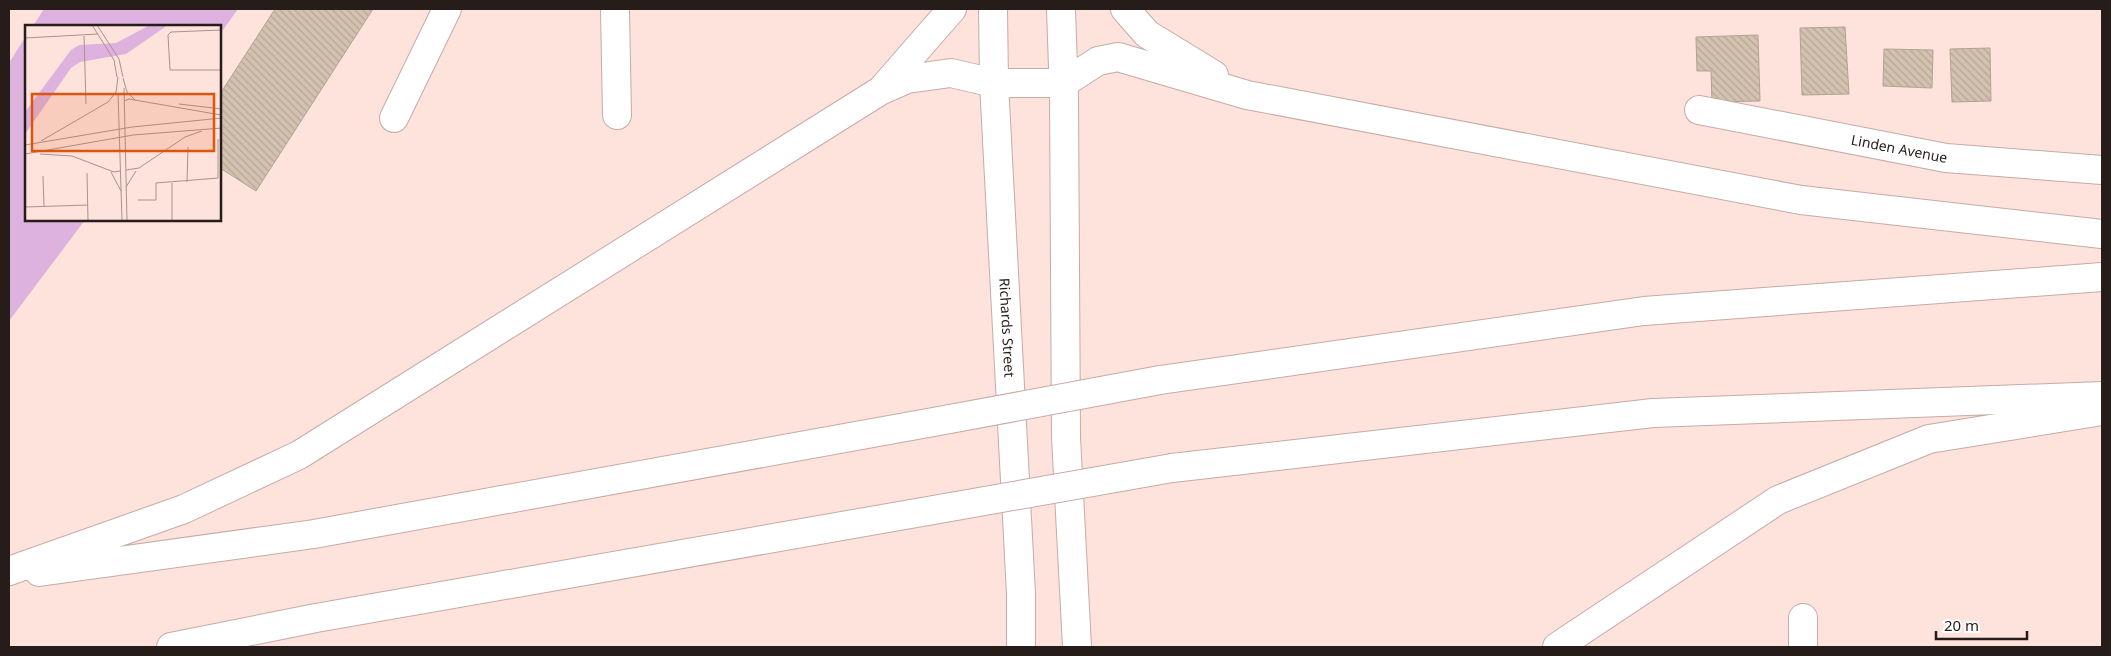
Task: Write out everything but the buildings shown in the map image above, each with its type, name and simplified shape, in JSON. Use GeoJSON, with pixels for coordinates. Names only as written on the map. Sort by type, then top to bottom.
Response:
{"type":"FeatureCollection","features":[{"type":"Feature","properties":{"kind":"main road"},"geometry":{"type":"LineString","coordinates":[[394,118],[447,9]]}},
{"type":"Feature","properties":{"kind":"main road"},"geometry":{"type":"LineString","coordinates":[[615,9],[616,115]]}},
{"type":"Feature","properties":{"kind":"main road"},"geometry":{"type":"LineString","coordinates":[[880,91],[952,9]]}},
{"type":"Feature","properties":{"kind":"main road","name":"Richards Street"},"geometry":{"type":"LineString","coordinates":[[993,9],[994,83],[1015,460],[1021,647]]}},
{"type":"Feature","properties":{"kind":"main road"},"geometry":{"type":"LineString","coordinates":[[1061,9],[1064,83],[1066,437],[1077,647]]}},
{"type":"Feature","properties":{"kind":"main road"},"geometry":{"type":"LineString","coordinates":[[1125,9],[1147,34],[1247,95]]}},
{"type":"Feature","properties":{"kind":"main road"},"geometry":{"type":"LineString","coordinates":[[9,571],[184,509],[299,455],[880,91],[907,78],[951,73],[994,83],[1064,83],[1098,61],[1118,57],[1247,95],[1801,200],[2102,234]]}},
{"type":"Feature","properties":{"kind":"main road","name":"Linden Avenue"},"geometry":{"type":"LineString","coordinates":[[1699,110],[1946,158],[2102,170]]}},
{"type":"Feature","properties":{"kind":"main road"},"geometry":{"type":"LineString","coordinates":[[9,577],[314,534],[1160,380],[1644,311],[2102,277]]}},
{"type":"Feature","properties":{"kind":"main road"},"geometry":{"type":"LineString","coordinates":[[170,647],[316,618],[1172,468],[1653,413],[2102,396]]}},
{"type":"Feature","properties":{"kind":"main road"},"geometry":{"type":"LineString","coordinates":[[1557,647],[1778,500],[1929,439],[2102,412]]}},
{"type":"Feature","properties":{"kind":"main road"},"geometry":{"type":"LineString","coordinates":[[1803,618],[1803,647]]}},
{"type":"Feature","properties":{"kind":"shaded area"},"geometry":{"type":"Polygon","coordinates":[[[44,9],[238,9],[221,33],[221,25],[34,25],[44,9]]]}},
{"type":"Feature","properties":{"kind":"shaded area"},"geometry":{"type":"Polygon","coordinates":[[[25,38],[25,221],[84,221],[9,321],[9,63],[25,38]]]}}]}
